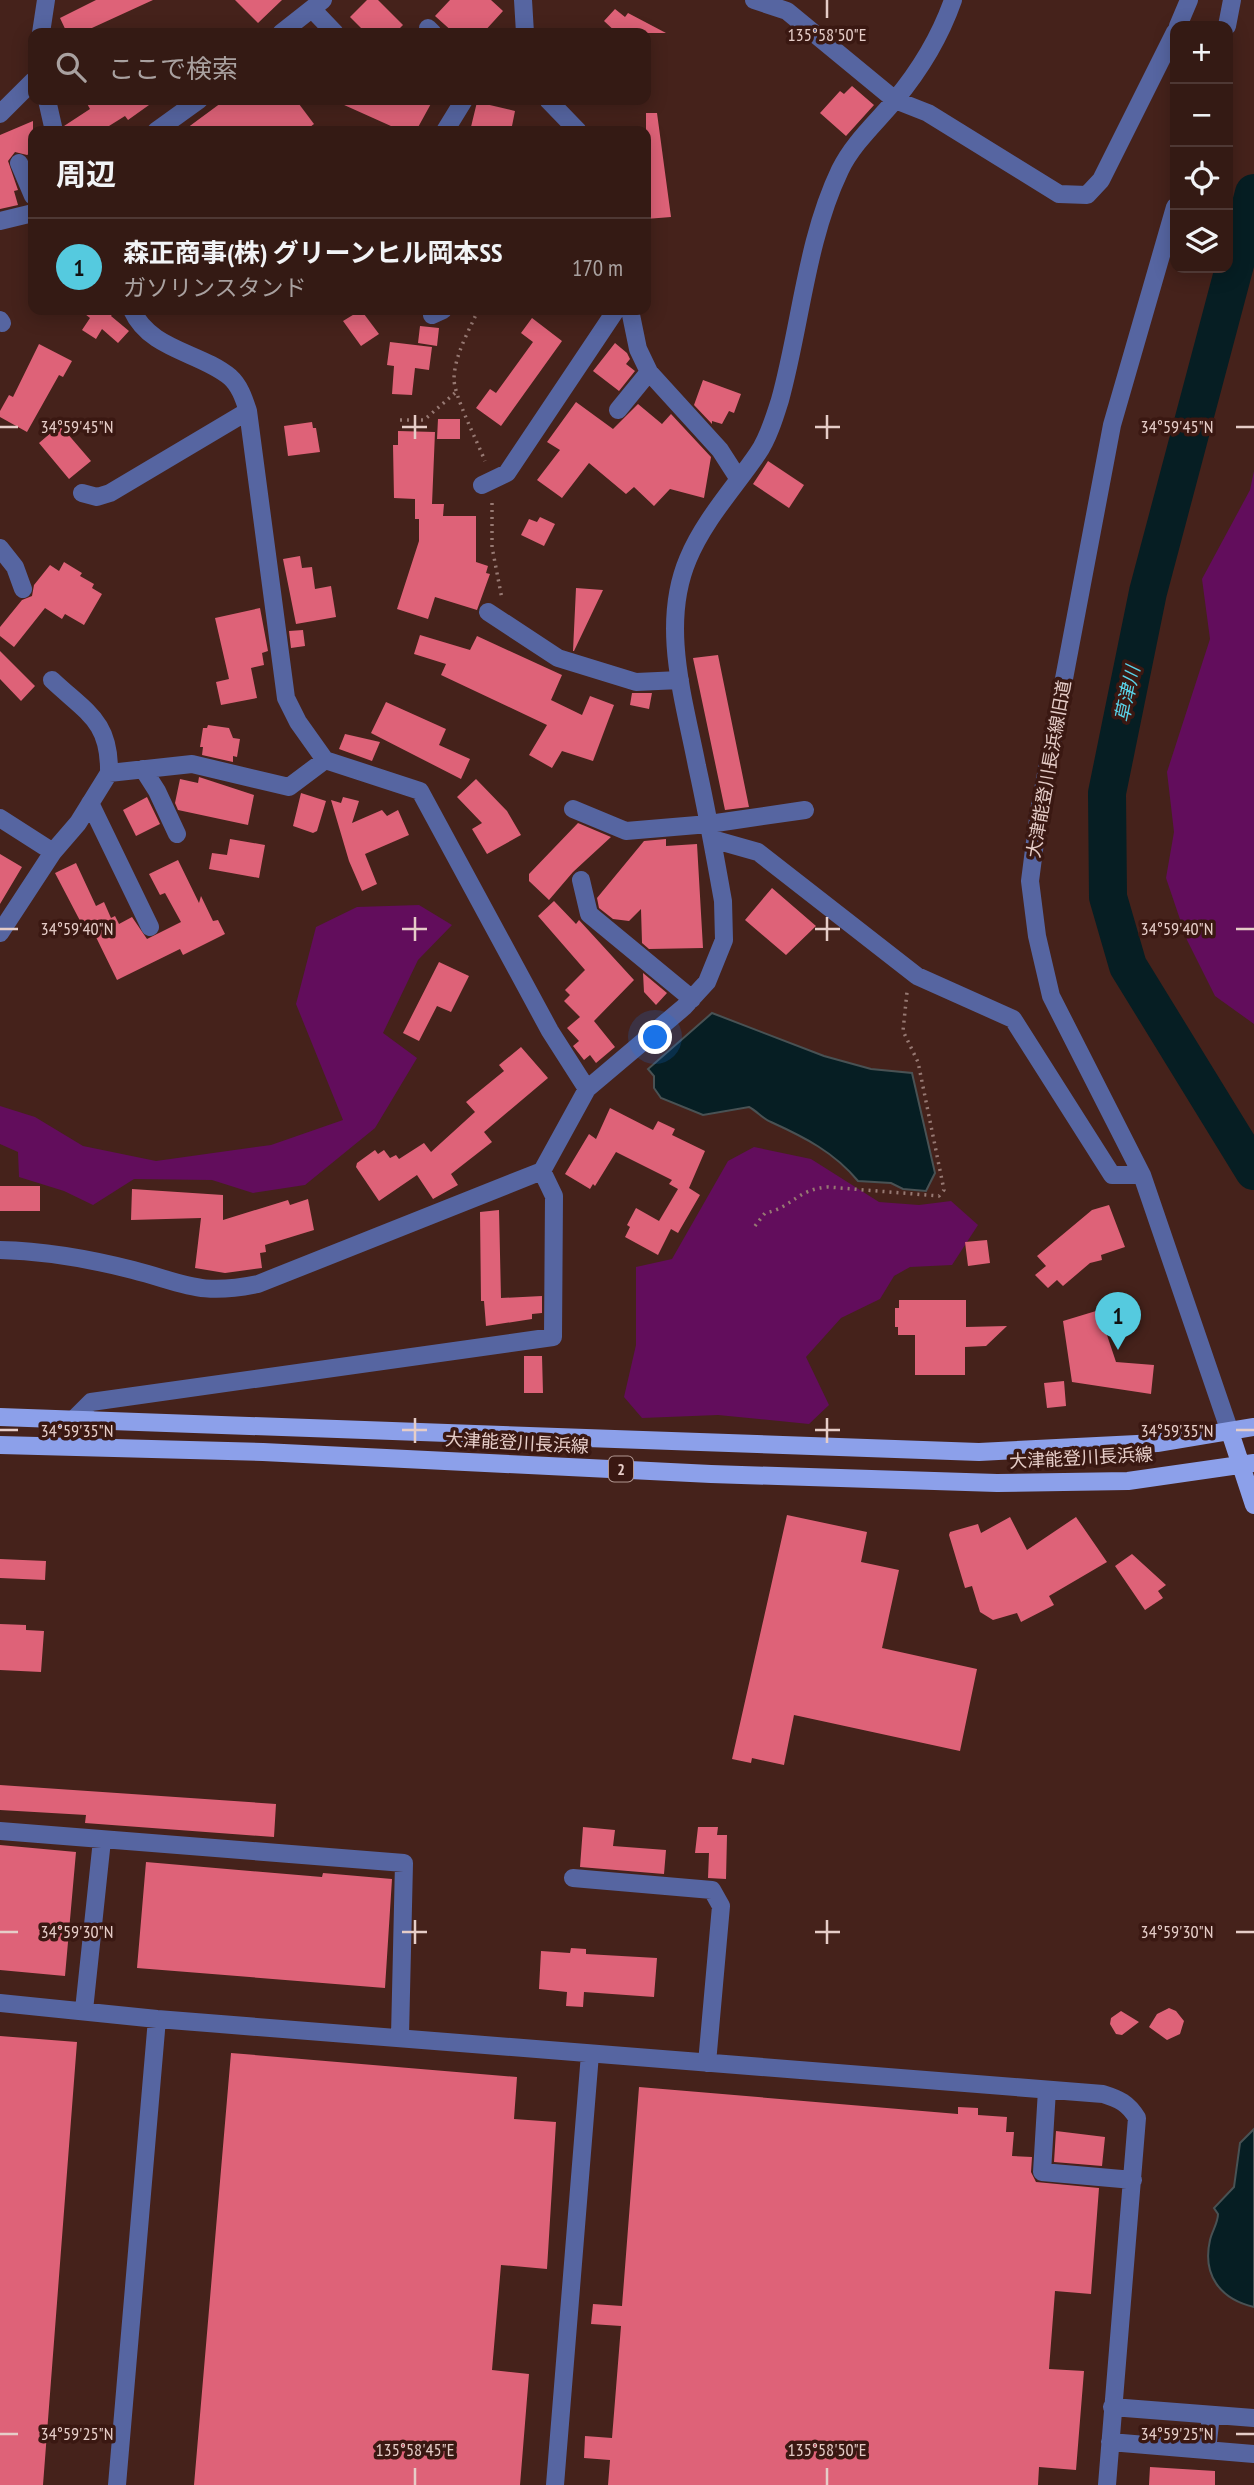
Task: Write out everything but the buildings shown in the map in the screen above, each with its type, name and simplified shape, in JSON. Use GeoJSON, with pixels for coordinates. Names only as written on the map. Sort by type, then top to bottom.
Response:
{"type":"FeatureCollection","features":[{"type":"Feature","properties":{"kind":"main road","name":"大津能登川長浜線"},"geometry":{"type":"LineString","coordinates":[[0,1417],[979,1452],[1146,1444],[1230,1432]]}},
{"type":"Feature","properties":{"kind":"main road","name":"2"},"geometry":{"type":"LineString","coordinates":[[1230,1432],[1254,1427]]}},
{"type":"Feature","properties":{"kind":"main road"},"geometry":{"type":"LineString","coordinates":[[1230,1432],[1247,1464],[1254,1505]]}},
{"type":"Feature","properties":{"kind":"main road","name":"大津能登川長浜線"},"geometry":{"type":"LineString","coordinates":[[0,1445],[263,1452],[697,1473],[997,1483],[1128,1481],[1247,1464]]}},
{"type":"Feature","properties":{"kind":"street"},"geometry":{"type":"LineString","coordinates":[[42,28],[46,0]]}},
{"type":"Feature","properties":{"kind":"street"},"geometry":{"type":"LineString","coordinates":[[523,0],[525,28]]}},
{"type":"Feature","properties":{"kind":"street"},"geometry":{"type":"LineString","coordinates":[[754,0],[787,11],[895,100],[928,113],[1059,194],[1087,195],[1101,180],[1170,42]]}},
{"type":"Feature","properties":{"kind":"street"},"geometry":{"type":"LineString","coordinates":[[0,1250],[30,1251],[100,1262],[202,1290],[224,1291],[258,1284],[542,1171],[587,1088],[692,999],[707,982],[724,940],[723,901],[680,680],[675,632],[680,583],[689,557],[738,478],[760,451],[779,402],[826,200],[848,154],[895,100],[930,53],[953,0]]}},
{"type":"Feature","properties":{"kind":"street"},"geometry":{"type":"LineString","coordinates":[[1180,21],[1189,0]]}},
{"type":"Feature","properties":{"kind":"street"},"geometry":{"type":"LineString","coordinates":[[1228,21],[1232,0]]}},
{"type":"Feature","properties":{"kind":"street"},"geometry":{"type":"LineString","coordinates":[[288,28],[318,5],[332,28]]}},
{"type":"Feature","properties":{"kind":"street"},"geometry":{"type":"LineString","coordinates":[[0,114],[28,86]]}},
{"type":"Feature","properties":{"kind":"street"},"geometry":{"type":"LineString","coordinates":[[48,105],[53,126]]}},
{"type":"Feature","properties":{"kind":"street"},"geometry":{"type":"LineString","coordinates":[[163,126],[192,105]]}},
{"type":"Feature","properties":{"kind":"street"},"geometry":{"type":"LineString","coordinates":[[448,126],[461,105]]}},
{"type":"Feature","properties":{"kind":"street"},"geometry":{"type":"LineString","coordinates":[[553,105],[573,126]]}},
{"type":"Feature","properties":{"kind":"street"},"geometry":{"type":"LineString","coordinates":[[19,163],[28,184]]}},
{"type":"Feature","properties":{"kind":"street","name":"大津能登川長浜線旧道"},"geometry":{"type":"LineString","coordinates":[[1174,210],[1112,425],[1039,811],[1030,881],[1037,936],[1051,996],[1142,1175],[1230,1432]]}},
{"type":"Feature","properties":{"kind":"street"},"geometry":{"type":"LineString","coordinates":[[0,221],[28,214]]}},
{"type":"Feature","properties":{"kind":"street"},"geometry":{"type":"LineString","coordinates":[[136,315],[151,334],[230,377],[242,393],[248,411],[286,698],[298,722],[325,760],[420,791],[550,1031],[587,1088]]}},
{"type":"Feature","properties":{"kind":"street"},"geometry":{"type":"LineString","coordinates":[[482,485],[507,473],[613,315]]}},
{"type":"Feature","properties":{"kind":"street"},"geometry":{"type":"LineString","coordinates":[[631,315],[638,349],[649,372],[720,450],[738,478]]}},
{"type":"Feature","properties":{"kind":"street"},"geometry":{"type":"LineString","coordinates":[[618,410],[649,372]]}},
{"type":"Feature","properties":{"kind":"street"},"geometry":{"type":"LineString","coordinates":[[82,493],[97,497],[110,493],[248,411]]}},
{"type":"Feature","properties":{"kind":"street"},"geometry":{"type":"LineString","coordinates":[[0,548],[15,567],[23,589]]}},
{"type":"Feature","properties":{"kind":"street"},"geometry":{"type":"LineString","coordinates":[[488,612],[558,658],[636,682],[680,680]]}},
{"type":"Feature","properties":{"kind":"street"},"geometry":{"type":"LineString","coordinates":[[0,933],[109,773],[110,748],[102,726],[52,680]]}},
{"type":"Feature","properties":{"kind":"street"},"geometry":{"type":"LineString","coordinates":[[109,773],[192,764],[289,787],[325,760]]}},
{"type":"Feature","properties":{"kind":"street"},"geometry":{"type":"LineString","coordinates":[[142,769],[157,791],[177,834]]}},
{"type":"Feature","properties":{"kind":"street"},"geometry":{"type":"LineString","coordinates":[[90,803],[150,928]]}},
{"type":"Feature","properties":{"kind":"street"},"geometry":{"type":"LineString","coordinates":[[573,809],[626,831],[711,832],[805,810]]}},
{"type":"Feature","properties":{"kind":"street"},"geometry":{"type":"LineString","coordinates":[[0,818],[53,852]]}},
{"type":"Feature","properties":{"kind":"street"},"geometry":{"type":"LineString","coordinates":[[711,832],[758,852],[911,970],[1013,1019],[1112,1175],[1142,1175]]}},
{"type":"Feature","properties":{"kind":"street"},"geometry":{"type":"LineString","coordinates":[[581,880],[589,914],[692,999]]}},
{"type":"Feature","properties":{"kind":"street"},"geometry":{"type":"LineString","coordinates":[[75,1419],[91,1402],[553,1337],[554,1196],[542,1171]]}},
{"type":"Feature","properties":{"kind":"street"},"geometry":{"type":"LineString","coordinates":[[0,1831],[404,1863],[400,2036]]}},
{"type":"Feature","properties":{"kind":"street"},"geometry":{"type":"LineString","coordinates":[[84,2010],[102,1840]]}},
{"type":"Feature","properties":{"kind":"street"},"geometry":{"type":"LineString","coordinates":[[573,1878],[712,1890],[721,1906],[707,2063]]}},
{"type":"Feature","properties":{"kind":"street"},"geometry":{"type":"LineString","coordinates":[[0,2003],[157,2019],[400,2036],[590,2054],[1102,2094],[1129,2106],[1137,2118],[1107,2485]]}},
{"type":"Feature","properties":{"kind":"street"},"geometry":{"type":"LineString","coordinates":[[117,2485],[157,2019]]}},
{"type":"Feature","properties":{"kind":"street"},"geometry":{"type":"LineString","coordinates":[[555,2485],[590,2054]]}},
{"type":"Feature","properties":{"kind":"street"},"geometry":{"type":"LineString","coordinates":[[1047,2090],[1042,2172],[1133,2180]]}},
{"type":"Feature","properties":{"kind":"street"},"geometry":{"type":"LineString","coordinates":[[1112,2407],[1254,2418]]}},
{"type":"Feature","properties":{"kind":"street"},"geometry":{"type":"LineString","coordinates":[[1208,2450],[1211,2415]]}},
{"type":"Feature","properties":{"kind":"street"},"geometry":{"type":"LineString","coordinates":[[1110,2442],[1254,2454]]}},
{"type":"Feature","properties":{"kind":"path"},"geometry":{"type":"LineString","coordinates":[[400,420],[424,420],[456,393]]}},
{"type":"Feature","properties":{"kind":"path"},"geometry":{"type":"LineString","coordinates":[[755,1226],[765,1213],[779,1211],[810,1188],[828,1187],[939,1196],[944,1190],[918,1062],[902,1031],[911,970]]}},
{"type":"Feature","properties":{"kind":"shaded area"},"geometry":{"type":"Polygon","coordinates":[[[1254,471],[1254,1024],[1215,996],[1187,940],[1166,878],[1174,832],[1167,772],[1210,639],[1202,579],[1250,490],[1254,471]]]}},
{"type":"Feature","properties":{"kind":"shaded area"},"geometry":{"type":"Polygon","coordinates":[[[419,905],[452,925],[418,960],[383,1033],[417,1058],[375,1128],[305,1185],[253,1193],[212,1180],[134,1179],[93,1205],[64,1191],[19,1177],[18,1152],[0,1144],[0,1106],[35,1117],[83,1146],[156,1161],[271,1145],[343,1120],[296,1004],[316,927],[357,907],[419,905]]]}},
{"type":"Feature","properties":{"kind":"shaded area"},"geometry":{"type":"Polygon","coordinates":[[[754,1147],[811,1159],[879,1202],[919,1205],[951,1201],[978,1225],[952,1265],[910,1267],[894,1276],[880,1299],[841,1318],[806,1357],[829,1405],[809,1424],[718,1415],[642,1418],[624,1397],[636,1345],[636,1267],[672,1259],[728,1161],[754,1147]]]}},
{"type":"Feature","properties":{"kind":"water"},"geometry":{"type":"Polygon","coordinates":[[[712,1013],[824,1056],[871,1069],[912,1073],[935,1173],[926,1191],[903,1189],[891,1183],[858,1181],[829,1154],[768,1121],[749,1107],[703,1115],[661,1098],[654,1088],[654,1076],[648,1069],[712,1013]]]}},
{"type":"Feature","properties":{"kind":"water"},"geometry":{"type":"Polygon","coordinates":[[[1254,2129],[1254,2307],[1232,2298],[1216,2284],[1211,2274],[1208,2253],[1218,2217],[1214,2208],[1234,2187],[1240,2143],[1254,2129]]]}},
{"type":"Feature","properties":{"kind":"waterway","name":"草津川"},"geometry":{"type":"LineString","coordinates":[[1254,193],[1148,592],[1107,793],[1108,897],[1128,966],[1254,1171]]}},
{"type":"Feature","properties":{"kind":"place","name":"森正商事(株) グリーンヒル岡本SS"},"geometry":{"type":"Point","coordinates":[1118,1350]}}]}
